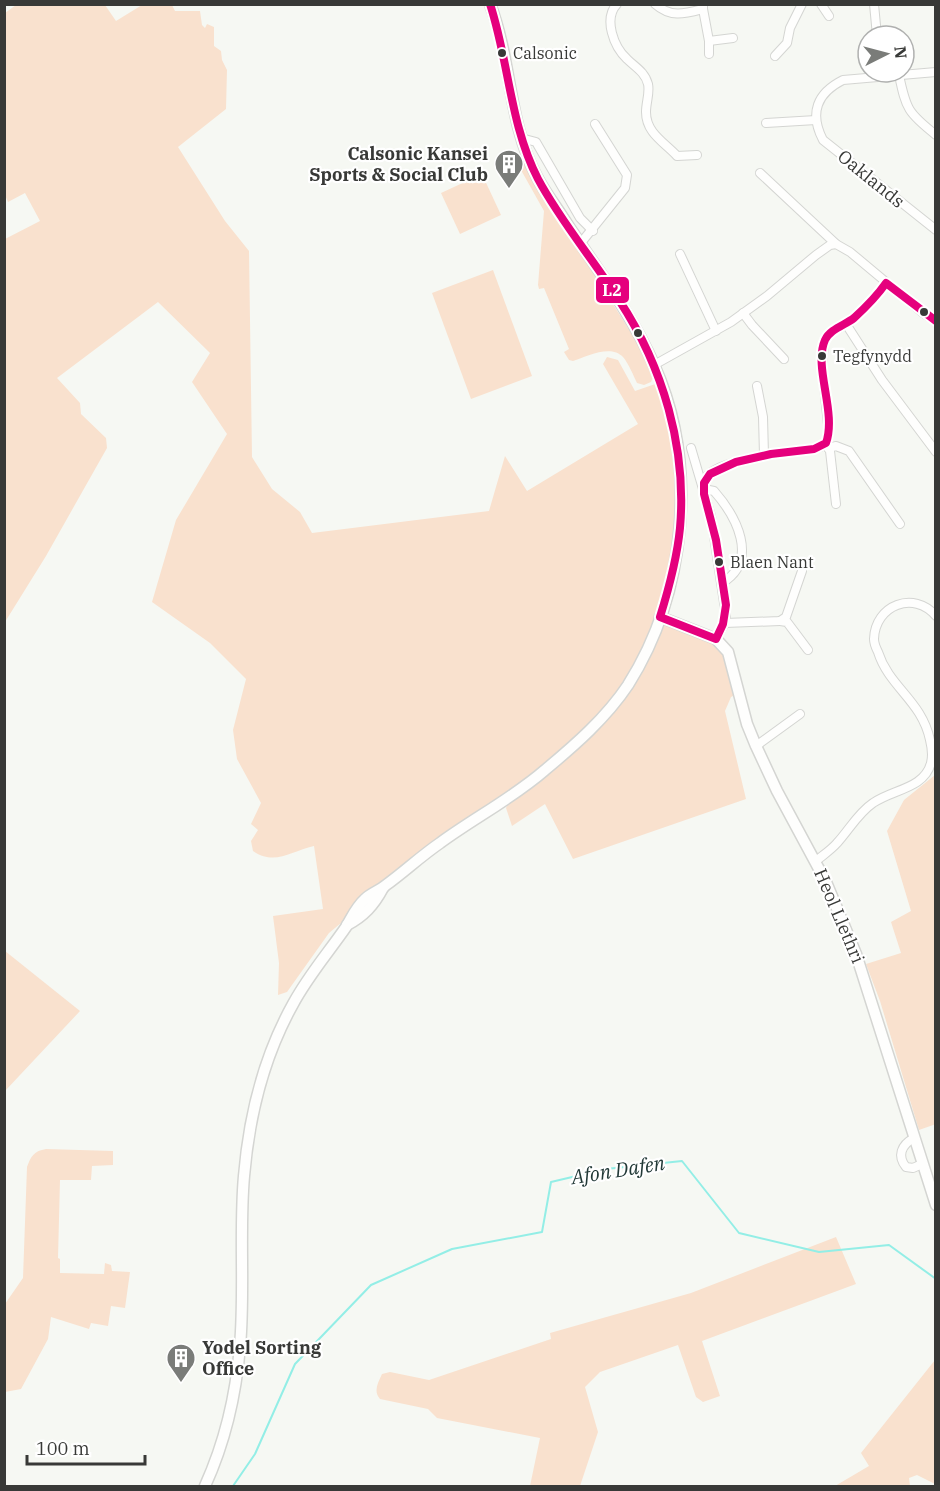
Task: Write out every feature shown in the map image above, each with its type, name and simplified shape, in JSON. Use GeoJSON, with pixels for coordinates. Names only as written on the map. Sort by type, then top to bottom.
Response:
{"type":"FeatureCollection","features":[{"type":"Feature","properties":{"kind":"main road"},"geometry":{"type":"LineString","coordinates":[[205,1486],[227,1427],[236,1384],[241,1343],[244,1178],[250,1125],[274,1045],[286,1017],[314,969],[347,925],[359,919],[369,909],[383,888],[439,843],[537,777],[605,715],[628,684],[660,617],[674,571],[680,527],[681,473],[673,422],[654,364],[631,320],[538,179],[521,138],[514,113],[501,43],[490,4]]}},
{"type":"Feature","properties":{"kind":"main road"},"geometry":{"type":"LineString","coordinates":[[660,617],[716,639]]}},
{"type":"Feature","properties":{"kind":"main road","name":"Heol Llethri"},"geometry":{"type":"LineString","coordinates":[[716,639],[728,652],[747,724],[756,746],[838,907],[867,984],[936,1206]]}},
{"type":"Feature","properties":{"kind":"street"},"geometry":{"type":"LineString","coordinates":[[616,4],[609,19],[613,34],[625,58],[639,69],[648,83],[646,112],[649,126],[655,137],[677,156],[697,155]]}},
{"type":"Feature","properties":{"kind":"street"},"geometry":{"type":"LineString","coordinates":[[655,4],[665,13],[679,15],[703,7],[709,54]]}},
{"type":"Feature","properties":{"kind":"street"},"geometry":{"type":"LineString","coordinates":[[775,56],[787,43],[790,28],[802,4]]}},
{"type":"Feature","properties":{"kind":"street"},"geometry":{"type":"LineString","coordinates":[[821,4],[829,16]]}},
{"type":"Feature","properties":{"kind":"street"},"geometry":{"type":"LineString","coordinates":[[874,4],[876,24]]}},
{"type":"Feature","properties":{"kind":"street"},"geometry":{"type":"LineString","coordinates":[[709,41],[733,38]]}},
{"type":"Feature","properties":{"kind":"street"},"geometry":{"type":"LineString","coordinates":[[916,74],[936,72]]}},
{"type":"Feature","properties":{"kind":"street"},"geometry":{"type":"LineString","coordinates":[[766,123],[816,120],[819,100],[830,86],[843,80],[856,78]]}},
{"type":"Feature","properties":{"kind":"street"},"geometry":{"type":"LineString","coordinates":[[901,84],[904,99],[914,117],[936,135]]}},
{"type":"Feature","properties":{"kind":"street","name":"Oaklands"},"geometry":{"type":"LineString","coordinates":[[816,120],[824,140],[936,230]]}},
{"type":"Feature","properties":{"kind":"street"},"geometry":{"type":"LineString","coordinates":[[580,244],[593,231],[625,188],[627,175],[595,124]]}},
{"type":"Feature","properties":{"kind":"street"},"geometry":{"type":"LineString","coordinates":[[521,138],[536,142],[580,218],[593,231]]}},
{"type":"Feature","properties":{"kind":"street"},"geometry":{"type":"LineString","coordinates":[[760,173],[836,244],[850,252],[922,313],[936,321]]}},
{"type":"Feature","properties":{"kind":"street"},"geometry":{"type":"LineString","coordinates":[[654,364],[743,314],[816,255],[830,245],[836,244]]}},
{"type":"Feature","properties":{"kind":"street"},"geometry":{"type":"LineString","coordinates":[[680,254],[716,331]]}},
{"type":"Feature","properties":{"kind":"street"},"geometry":{"type":"LineString","coordinates":[[836,504],[827,446],[829,427],[822,349],[829,334],[846,324],[873,300],[886,283]]}},
{"type":"Feature","properties":{"kind":"street"},"geometry":{"type":"LineString","coordinates":[[743,314],[784,358]]}},
{"type":"Feature","properties":{"kind":"street"},"geometry":{"type":"LineString","coordinates":[[846,324],[882,380],[936,452]]}},
{"type":"Feature","properties":{"kind":"street"},"geometry":{"type":"LineString","coordinates":[[758,386],[763,417],[764,455]]}},
{"type":"Feature","properties":{"kind":"street"},"geometry":{"type":"LineString","coordinates":[[703,488],[706,477],[723,467],[764,455],[837,446],[849,452],[900,524]]}},
{"type":"Feature","properties":{"kind":"street"},"geometry":{"type":"LineString","coordinates":[[691,448],[711,516],[722,583],[726,616],[716,639]]}},
{"type":"Feature","properties":{"kind":"street"},"geometry":{"type":"LineString","coordinates":[[703,488],[714,490],[725,503],[741,537],[743,550],[741,562],[730,578],[722,583]]}},
{"type":"Feature","properties":{"kind":"street"},"geometry":{"type":"LineString","coordinates":[[780,621],[786,617],[802,571]]}},
{"type":"Feature","properties":{"kind":"street"},"geometry":{"type":"LineString","coordinates":[[816,861],[835,845],[874,802],[916,784],[927,773],[933,752],[932,735],[922,715],[882,663],[874,640],[878,622],[889,609],[904,602],[928,607],[936,616]]}},
{"type":"Feature","properties":{"kind":"street"},"geometry":{"type":"LineString","coordinates":[[725,622],[788,622],[808,650]]}},
{"type":"Feature","properties":{"kind":"street"},"geometry":{"type":"LineString","coordinates":[[756,746],[800,714]]}},
{"type":"Feature","properties":{"kind":"street"},"geometry":{"type":"LineString","coordinates":[[914,1138],[900,1154],[902,1162],[906,1167],[913,1168],[922,1164]]}},
{"type":"Feature","properties":{"kind":"shaded area"},"geometry":{"type":"Polygon","coordinates":[[[16,5],[105,5],[116,21],[142,5],[172,5],[175,11],[200,11],[202,25],[205,28],[207,24],[214,27],[214,46],[221,51],[227,70],[226,109],[178,147],[225,221],[249,251],[252,457],[272,489],[300,512],[312,533],[489,511],[505,456],[527,491],[638,424],[603,364],[607,357],[618,360],[635,391],[661,382],[673,422],[680,527],[661,617],[716,639],[728,652],[739,693],[731,697],[725,711],[746,799],[573,859],[545,804],[512,826],[506,808],[509,802],[383,888],[329,933],[287,992],[278,995],[279,963],[273,916],[323,909],[314,846],[276,857],[261,855],[253,851],[251,841],[258,830],[251,824],[261,803],[237,759],[233,730],[246,679],[210,643],[152,602],[176,520],[227,434],[192,382],[210,353],[158,302],[57,378],[80,403],[81,414],[106,438],[107,448],[46,556],[5,622],[5,239],[40,221],[25,193],[8,202],[5,195],[5,13],[16,5]]]}},
{"type":"Feature","properties":{"kind":"shaded area"},"geometry":{"type":"Polygon","coordinates":[[[512,154],[520,157],[640,347],[653,377],[651,382],[644,385],[637,383],[627,363],[618,353],[599,352],[573,361],[569,360],[564,352],[569,349],[544,288],[539,289],[538,285],[544,211],[512,154]]]}},
{"type":"Feature","properties":{"kind":"shaded area"},"geometry":{"type":"Polygon","coordinates":[[[482,174],[501,215],[460,234],[441,193],[482,174]]]}},
{"type":"Feature","properties":{"kind":"shaded area"},"geometry":{"type":"Polygon","coordinates":[[[493,270],[532,376],[471,399],[432,293],[493,270]]]}},
{"type":"Feature","properties":{"kind":"shaded area"},"geometry":{"type":"Polygon","coordinates":[[[935,775],[936,1124],[919,1130],[880,1001],[866,964],[901,953],[891,922],[911,911],[887,831],[904,800],[935,775]]]}},
{"type":"Feature","properties":{"kind":"shaded area"},"geometry":{"type":"Polygon","coordinates":[[[5,951],[80,1011],[5,1091],[5,951]]]}},
{"type":"Feature","properties":{"kind":"shaded area"},"geometry":{"type":"Polygon","coordinates":[[[46,1149],[113,1151],[113,1165],[92,1166],[91,1180],[60,1180],[58,1258],[60,1259],[60,1273],[104,1274],[105,1263],[111,1265],[112,1271],[130,1272],[125,1308],[111,1306],[108,1326],[91,1323],[89,1329],[51,1317],[48,1339],[21,1389],[5,1392],[5,1304],[23,1278],[27,1167],[34,1155],[46,1149]]]}},
{"type":"Feature","properties":{"kind":"shaded area"},"geometry":{"type":"Polygon","coordinates":[[[836,1237],[856,1284],[702,1341],[720,1396],[703,1402],[696,1397],[678,1345],[600,1372],[585,1387],[598,1432],[580,1486],[530,1486],[540,1438],[437,1418],[428,1409],[380,1399],[377,1393],[382,1374],[390,1372],[429,1380],[551,1339],[550,1333],[691,1293],[836,1237]]]}},
{"type":"Feature","properties":{"kind":"shaded area"},"geometry":{"type":"Polygon","coordinates":[[[935,1360],[935,1484],[917,1475],[909,1478],[910,1486],[835,1486],[869,1466],[861,1453],[935,1360]]]}},
{"type":"Feature","properties":{"kind":"waterway","name":"Afon Dafen"},"geometry":{"type":"LineString","coordinates":[[233,1486],[255,1454],[295,1364],[371,1285],[452,1249],[542,1232],[551,1182],[606,1169],[682,1161],[739,1233],[819,1252],[889,1245],[936,1279]]}},
{"type":"Feature","properties":{"kind":"transit line","name":"L2"},"geometry":{"type":"LineString","coordinates":[[490,4],[521,137],[538,179],[635,326],[669,409],[680,468],[680,528],[677,551],[660,617],[716,639],[723,624],[726,605],[716,540],[704,494],[704,483],[710,474],[736,462],[771,454],[814,449],[826,443],[829,418],[822,351],[827,336],[854,318],[886,283],[936,321]]}},
{"type":"Feature","properties":{"kind":"place","name":"Calsonic"},"geometry":{"type":"Point","coordinates":[502,53]}},
{"type":"Feature","properties":{"kind":"place","name":"Calsonic Kansei Sports & Social Club"},"geometry":{"type":"Point","coordinates":[509,190]}},
{"type":"Feature","properties":{"kind":"place","name":"Tegfynydd"},"geometry":{"type":"Point","coordinates":[822,356]}},
{"type":"Feature","properties":{"kind":"place","name":"Blaen Nant"},"geometry":{"type":"Point","coordinates":[719,562]}},
{"type":"Feature","properties":{"kind":"place","name":"Yodel Sorting Office"},"geometry":{"type":"Point","coordinates":[181,1384]}}]}
